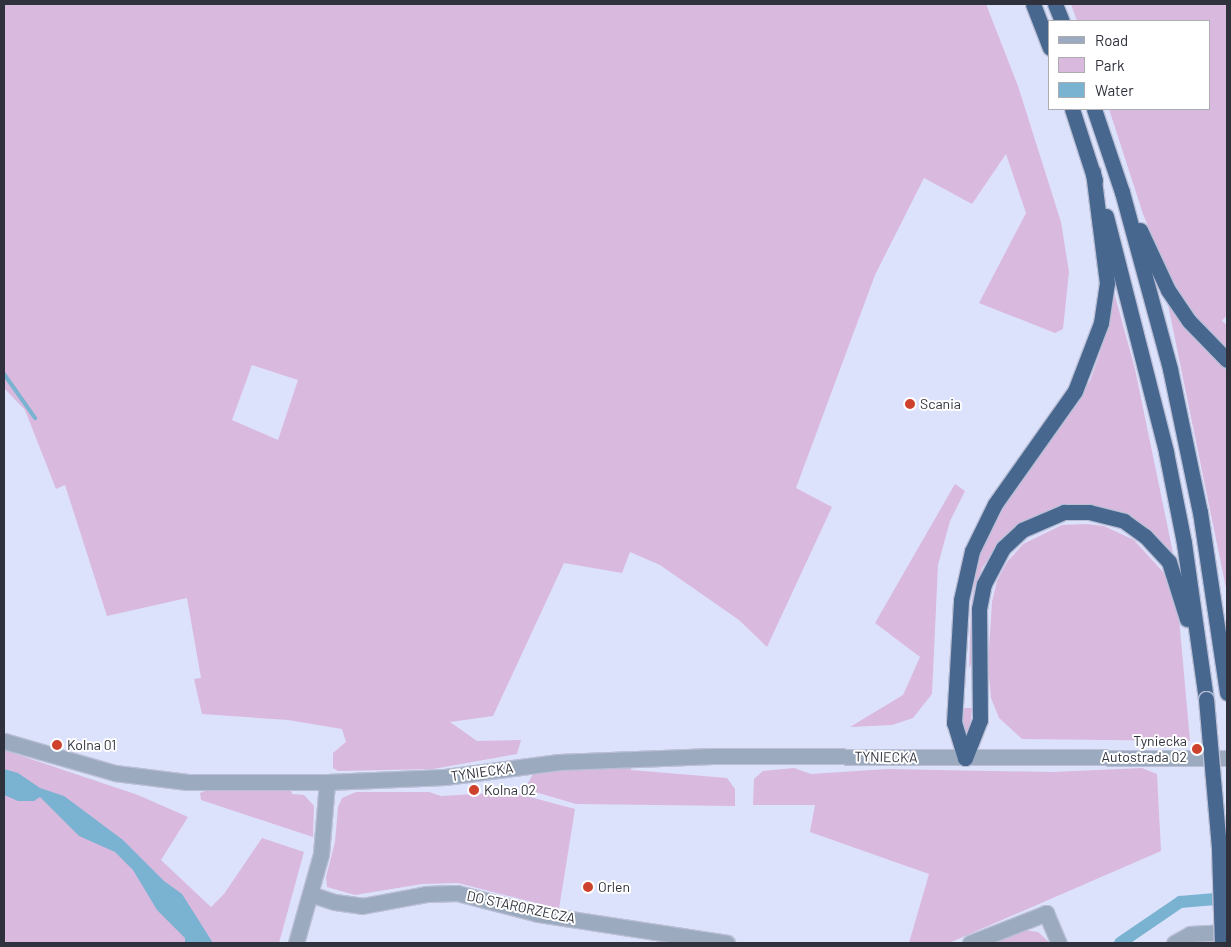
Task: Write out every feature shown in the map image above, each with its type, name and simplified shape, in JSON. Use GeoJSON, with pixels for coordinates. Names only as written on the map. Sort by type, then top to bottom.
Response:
{"type":"FeatureCollection","features":[{"type":"Feature","properties":{"kind":"highway"},"geometry":{"type":"LineString","coordinates":[[1033,4],[1048,43]]}},
{"type":"Feature","properties":{"kind":"highway"},"geometry":{"type":"LineString","coordinates":[[1055,4],[1062,20]]}},
{"type":"Feature","properties":{"kind":"highway"},"geometry":{"type":"LineString","coordinates":[[1072,110],[1093,172],[1134,313],[1166,452],[1184,543],[1205,692],[1215,803],[1222,943]]}},
{"type":"Feature","properties":{"kind":"highway"},"geometry":{"type":"LineString","coordinates":[[1094,110],[1122,192],[1154,305],[1188,450],[1227,692]]}},
{"type":"Feature","properties":{"kind":"highway"},"geometry":{"type":"LineString","coordinates":[[965,758],[954,723],[961,600],[972,551],[995,504],[1075,391],[1101,323],[1107,283],[1093,172]]}},
{"type":"Feature","properties":{"kind":"highway"},"geometry":{"type":"LineString","coordinates":[[1122,192],[1168,290],[1190,321],[1227,360]]}},
{"type":"Feature","properties":{"kind":"highway"},"geometry":{"type":"LineString","coordinates":[[965,758],[980,720],[979,609],[984,584],[1003,548],[1022,530],[1058,514],[1089,512],[1109,515],[1135,528],[1159,548],[1176,577],[1205,692]]}},
{"type":"Feature","properties":{"kind":"street","name":"TYNIECKA"},"geometry":{"type":"LineString","coordinates":[[4,741],[115,773],[156,779],[327,782],[445,778],[588,760],[713,756],[1227,758]]}},
{"type":"Feature","properties":{"kind":"street"},"geometry":{"type":"LineString","coordinates":[[296,943],[324,840],[327,782]]}},
{"type":"Feature","properties":{"kind":"street","name":"DO STARORZECZA"},"geometry":{"type":"LineString","coordinates":[[310,894],[334,902],[362,906],[426,894],[466,894],[538,914],[727,943]]}},
{"type":"Feature","properties":{"kind":"street"},"geometry":{"type":"LineString","coordinates":[[970,943],[1046,913],[1059,943]]}},
{"type":"Feature","properties":{"kind":"street"},"geometry":{"type":"LineString","coordinates":[[1174,943],[1190,934],[1227,932]]}},
{"type":"Feature","properties":{"kind":"green space"},"geometry":{"type":"Polygon","coordinates":[[[4,4],[986,4],[1018,86],[1061,222],[1069,272],[1063,329],[1055,333],[979,303],[1026,213],[1006,154],[972,204],[924,178],[875,275],[796,488],[832,507],[767,647],[739,620],[660,565],[630,552],[622,573],[564,563],[493,716],[450,722],[477,741],[521,740],[517,754],[433,769],[338,771],[333,768],[333,753],[346,742],[342,729],[288,720],[202,714],[194,679],[201,678],[187,598],[107,616],[65,485],[56,489],[25,410],[4,388],[4,4]],[[252,365],[232,420],[278,440],[298,380],[252,365]]]}},
{"type":"Feature","properties":{"kind":"green space"},"geometry":{"type":"Polygon","coordinates":[[[1071,4],[1227,4],[1227,315],[1222,321],[1227,325],[1227,351],[1201,325],[1173,286],[1143,214],[1109,110],[1211,110],[1211,20],[1077,20],[1071,4]]]}},
{"type":"Feature","properties":{"kind":"green space"},"geometry":{"type":"Polygon","coordinates":[[[1114,292],[1135,369],[1173,553],[1147,529],[1084,505],[1001,540],[982,568],[975,590],[973,660],[969,668],[971,605],[979,556],[1011,493],[1090,381],[1103,344],[1114,292]]]}},
{"type":"Feature","properties":{"kind":"green space"},"geometry":{"type":"Polygon","coordinates":[[[1167,300],[1191,334],[1227,370],[1227,593],[1167,300]]]}},
{"type":"Feature","properties":{"kind":"green space"},"geometry":{"type":"Polygon","coordinates":[[[955,484],[965,491],[950,521],[938,565],[932,694],[913,718],[892,725],[850,727],[903,695],[920,657],[875,623],[955,484]]]}},
{"type":"Feature","properties":{"kind":"green space"},"geometry":{"type":"Polygon","coordinates":[[[1086,524],[1104,526],[1134,540],[1163,572],[1178,607],[1190,741],[1022,739],[999,718],[991,698],[988,665],[992,602],[997,581],[1007,562],[1023,544],[1062,525],[1086,524]]]}},
{"type":"Feature","properties":{"kind":"green space"},"geometry":{"type":"Polygon","coordinates":[[[964,708],[972,708],[970,727],[966,733],[962,727],[964,708]]]}},
{"type":"Feature","properties":{"kind":"green space"},"geometry":{"type":"Polygon","coordinates":[[[4,750],[138,795],[188,817],[161,860],[211,907],[224,894],[262,838],[304,852],[279,943],[4,943],[4,750]]]}},
{"type":"Feature","properties":{"kind":"green space"},"geometry":{"type":"Polygon","coordinates":[[[631,766],[631,770],[727,778],[735,789],[735,806],[576,804],[525,789],[534,772],[631,766]]]}},
{"type":"Feature","properties":{"kind":"green space"},"geometry":{"type":"Polygon","coordinates":[[[794,768],[811,774],[887,769],[1052,772],[1142,768],[1157,774],[1161,851],[949,943],[909,943],[929,874],[810,832],[815,805],[753,805],[754,779],[763,771],[794,768]]]}},
{"type":"Feature","properties":{"kind":"green space"},"geometry":{"type":"Polygon","coordinates":[[[207,790],[291,790],[292,794],[304,795],[314,806],[313,837],[201,800],[200,793],[207,790]]]}},
{"type":"Feature","properties":{"kind":"green space"},"geometry":{"type":"Polygon","coordinates":[[[356,792],[429,792],[441,796],[511,792],[575,809],[559,909],[458,883],[422,884],[355,895],[327,887],[326,877],[335,842],[338,807],[342,798],[356,792]]]}},
{"type":"Feature","properties":{"kind":"green space"},"geometry":{"type":"Polygon","coordinates":[[[1017,929],[1038,932],[1050,943],[982,943],[1017,929]]]}},
{"type":"Feature","properties":{"kind":"water"},"geometry":{"type":"Polygon","coordinates":[[[4,769],[18,773],[40,788],[64,796],[123,840],[164,881],[182,894],[213,943],[185,943],[185,938],[157,910],[133,870],[115,852],[79,836],[40,797],[34,801],[18,801],[4,795],[4,769]]]}},
{"type":"Feature","properties":{"kind":"waterway"},"geometry":{"type":"LineString","coordinates":[[4,374],[35,418]]}},
{"type":"Feature","properties":{"kind":"waterway"},"geometry":{"type":"LineString","coordinates":[[1120,943],[1180,902],[1227,898]]}},
{"type":"Feature","properties":{"kind":"place","name":"Scania"},"geometry":{"type":"Point","coordinates":[910,404]}},
{"type":"Feature","properties":{"kind":"place","name":"Kolna 01"},"geometry":{"type":"Point","coordinates":[57,745]}},
{"type":"Feature","properties":{"kind":"place","name":"Tyniecka Autostrada 02"},"geometry":{"type":"Point","coordinates":[1197,749]}},
{"type":"Feature","properties":{"kind":"place","name":"Kolna 02"},"geometry":{"type":"Point","coordinates":[474,790]}},
{"type":"Feature","properties":{"kind":"place","name":"Orlen"},"geometry":{"type":"Point","coordinates":[588,887]}}]}
